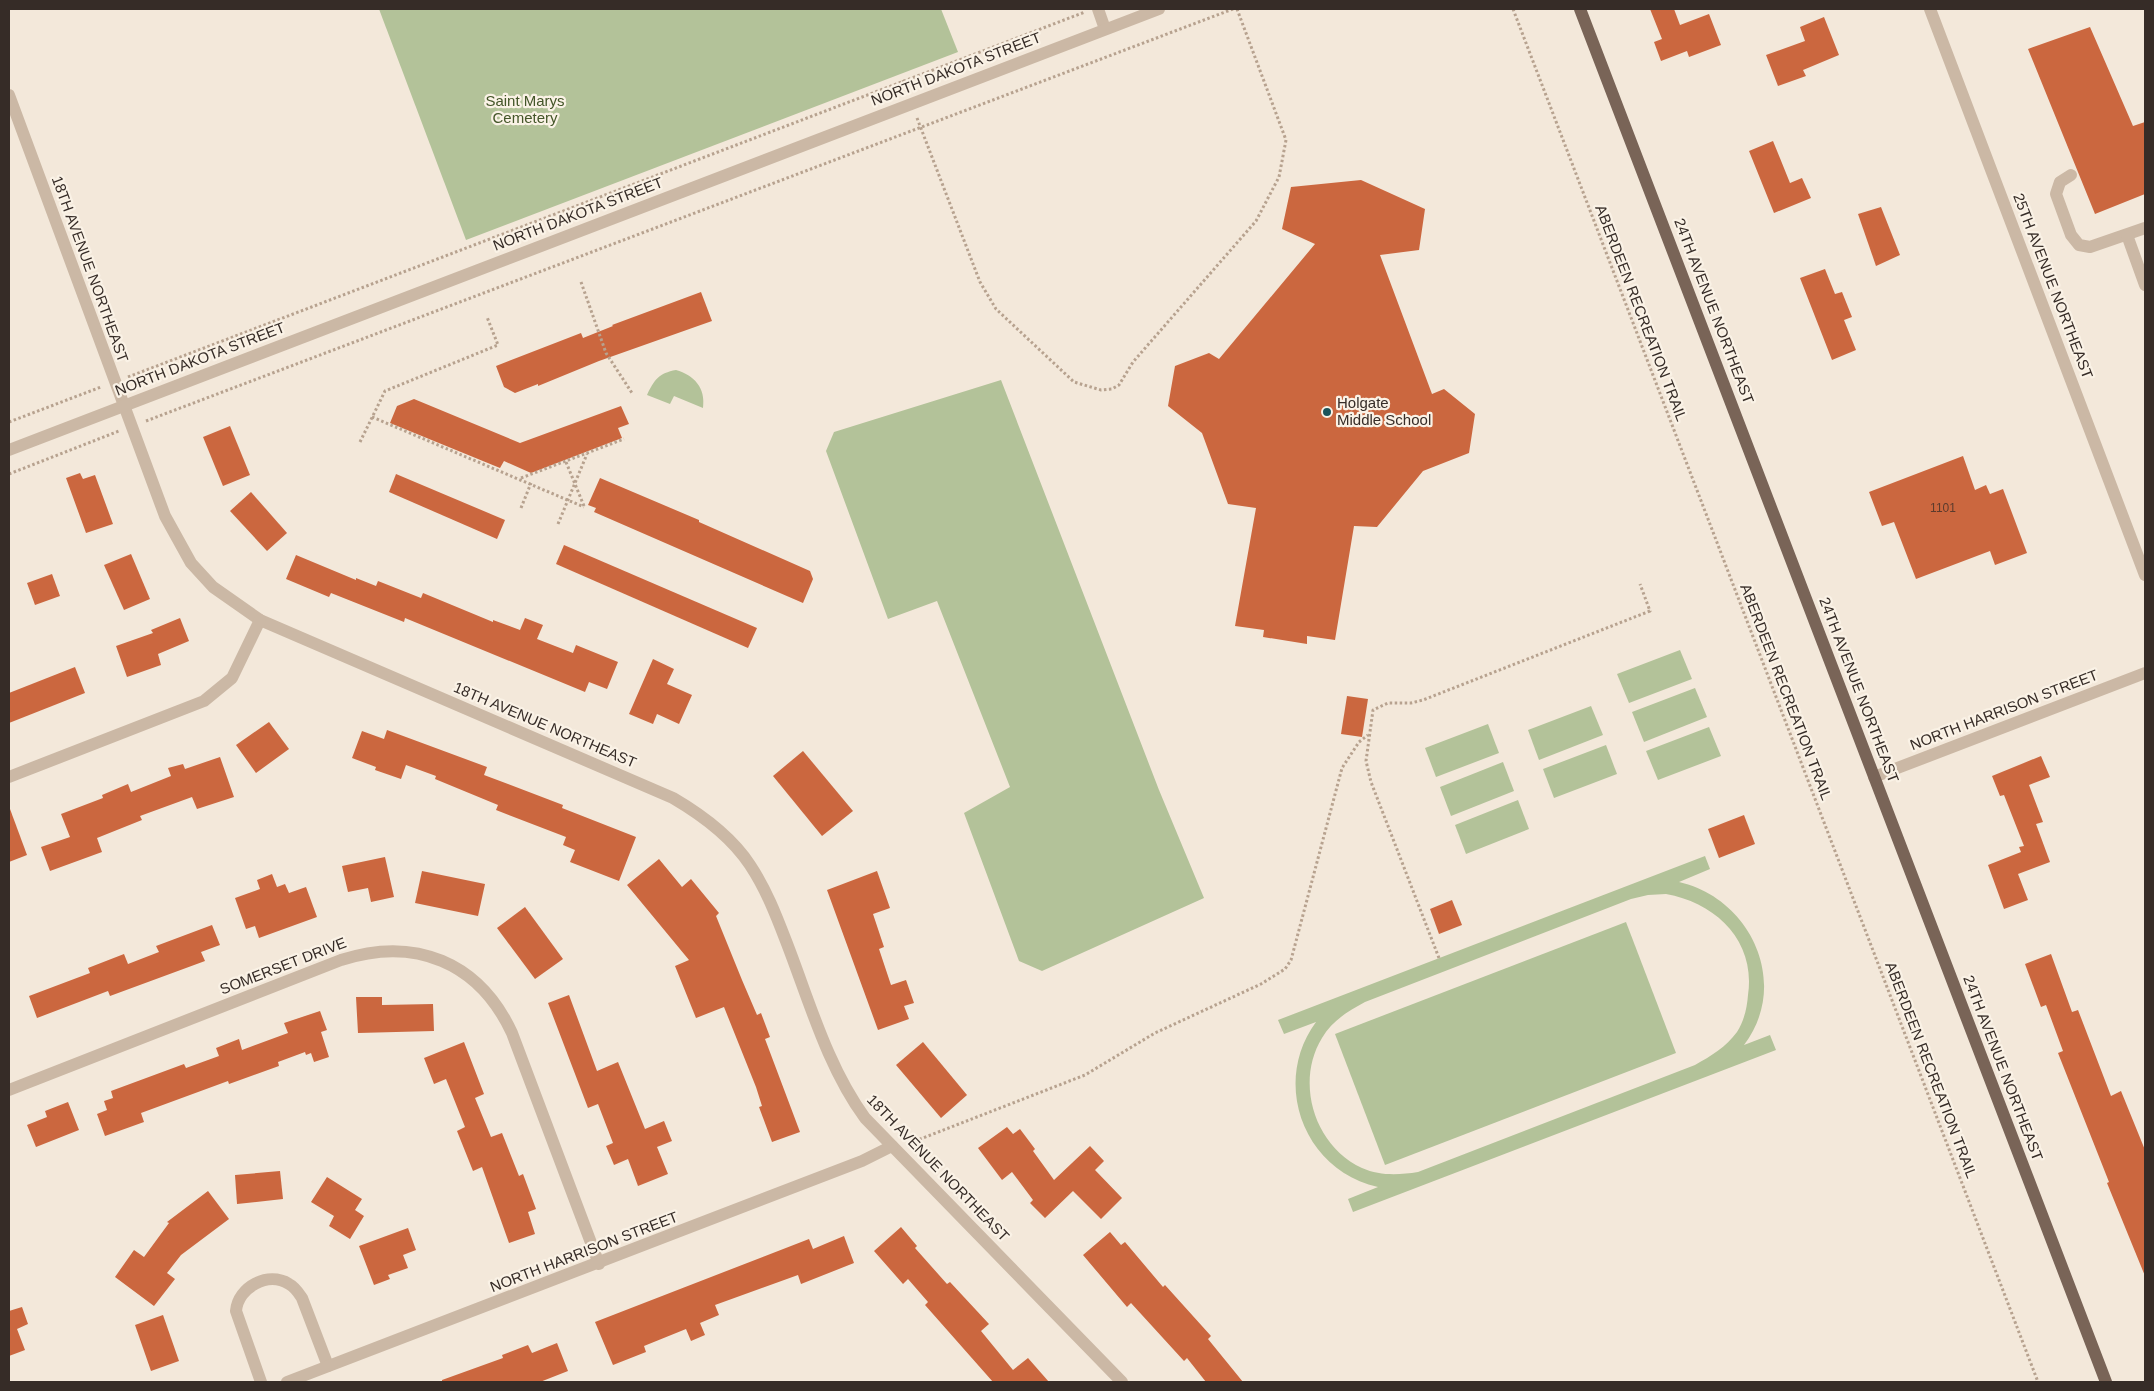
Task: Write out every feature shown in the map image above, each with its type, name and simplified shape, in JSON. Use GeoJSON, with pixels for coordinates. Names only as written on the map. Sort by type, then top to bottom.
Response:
{"type":"FeatureCollection","features":[{"type":"Feature","properties":{"kind":"main road","name":"24TH AVENUE NORTHEAST"},"geometry":{"type":"LineString","coordinates":[[1580,9],[2106,1382]]}},
{"type":"Feature","properties":{"kind":"street"},"geometry":{"type":"LineString","coordinates":[[1098,9],[1105,29]]}},
{"type":"Feature","properties":{"kind":"street","name":"NORTH DAKOTA STREET"},"geometry":{"type":"LineString","coordinates":[[9,450],[1159,9]]}},
{"type":"Feature","properties":{"kind":"street","name":"25TH AVENUE NORTHEAST"},"geometry":{"type":"LineString","coordinates":[[1930,9],[2145,575]]}},
{"type":"Feature","properties":{"kind":"street","name":"18TH AVENUE NORTHEAST"},"geometry":{"type":"LineString","coordinates":[[9,95],[165,516],[191,563],[213,587],[260,620],[673,798],[715,826],[749,863],[761,882],[828,1051],[852,1100],[865,1118],[1122,1382]]}},
{"type":"Feature","properties":{"kind":"street"},"geometry":{"type":"LineString","coordinates":[[2071,175],[2060,182],[2056,194],[2071,235],[2079,245],[2090,247],[2145,228]]}},
{"type":"Feature","properties":{"kind":"street"},"geometry":{"type":"LineString","coordinates":[[2126,235],[2145,285]]}},
{"type":"Feature","properties":{"kind":"street"},"geometry":{"type":"LineString","coordinates":[[9,777],[204,701],[232,678],[260,620]]}},
{"type":"Feature","properties":{"kind":"street","name":"NORTH HARRISON STREET"},"geometry":{"type":"LineString","coordinates":[[1874,777],[2145,673]]}},
{"type":"Feature","properties":{"kind":"street","name":"SOMERSET DRIVE"},"geometry":{"type":"LineString","coordinates":[[9,1090],[341,960],[361,954],[395,951],[415,953],[453,965],[471,977],[488,992],[502,1012],[512,1033],[599,1264]]}},
{"type":"Feature","properties":{"kind":"street","name":"NORTH HARRISON STREET"},"geometry":{"type":"LineString","coordinates":[[286,1382],[862,1162],[892,1146]]}},
{"type":"Feature","properties":{"kind":"street"},"geometry":{"type":"LineString","coordinates":[[261,1382],[236,1311],[236,1302],[246,1288],[268,1278],[287,1282],[296,1289],[302,1298],[328,1366]]}},
{"type":"Feature","properties":{"kind":"path"},"geometry":{"type":"LineString","coordinates":[[9,422],[1092,9]]}},
{"type":"Feature","properties":{"kind":"path"},"geometry":{"type":"LineString","coordinates":[[9,474],[131,426],[1233,9]]}},
{"type":"Feature","properties":{"kind":"path"},"geometry":{"type":"LineString","coordinates":[[921,128],[980,282],[996,309],[1074,382],[1101,390],[1112,389],[1119,384],[1133,362],[1256,221],[1280,177],[1286,140],[1237,9]]}},
{"type":"Feature","properties":{"kind":"path","name":"ABERDEEN RECREATION TRAIL"},"geometry":{"type":"LineString","coordinates":[[1513,9],[2038,1382]]}},
{"type":"Feature","properties":{"kind":"path"},"geometry":{"type":"LineString","coordinates":[[581,282],[606,353],[632,393]]}},
{"type":"Feature","properties":{"kind":"path"},"geometry":{"type":"LineString","coordinates":[[360,442],[385,391],[498,345],[488,317]]}},
{"type":"Feature","properties":{"kind":"path"},"geometry":{"type":"LineString","coordinates":[[372,417],[584,507],[566,462]]}},
{"type":"Feature","properties":{"kind":"path"},"geometry":{"type":"LineString","coordinates":[[521,479],[624,439]]}},
{"type":"Feature","properties":{"kind":"path"},"geometry":{"type":"LineString","coordinates":[[558,524],[587,454]]}},
{"type":"Feature","properties":{"kind":"path"},"geometry":{"type":"LineString","coordinates":[[521,508],[531,483]]}},
{"type":"Feature","properties":{"kind":"path"},"geometry":{"type":"LineString","coordinates":[[1439,958],[1370,782],[1366,761],[1372,710],[1388,703],[1411,703],[1423,700],[1650,611],[1640,584]]}},
{"type":"Feature","properties":{"kind":"path"},"geometry":{"type":"LineString","coordinates":[[892,1146],[916,1142],[1085,1075],[1154,1033],[1261,984],[1285,969],[1291,960],[1342,768],[1359,742],[1368,735]]}},
{"type":"Feature","properties":{"kind":"green space","name":"Saint Marys Cemetery"},"geometry":{"type":"Polygon","coordinates":[[[379,9],[941,9],[958,52],[466,240],[379,9]]]}},
{"type":"Feature","properties":{"kind":"green space"},"geometry":{"type":"Polygon","coordinates":[[[676,370],[688,375],[697,383],[703,394],[703,408],[674,396],[670,404],[647,395],[652,385],[661,375],[676,370]]]}},
{"type":"Feature","properties":{"kind":"green space"},"geometry":{"type":"Polygon","coordinates":[[[1001,380],[1159,790],[1204,898],[1042,971],[1019,961],[964,813],[1010,787],[937,601],[888,619],[826,451],[834,432],[1001,380]]]}},
{"type":"Feature","properties":{"kind":"green space"},"geometry":{"type":"Polygon","coordinates":[[[1680,650],[1692,679],[1629,703],[1617,674],[1680,650]]]}},
{"type":"Feature","properties":{"kind":"green space"},"geometry":{"type":"Polygon","coordinates":[[[1695,688],[1707,717],[1644,742],[1632,712],[1695,688]]]}},
{"type":"Feature","properties":{"kind":"green space"},"geometry":{"type":"Polygon","coordinates":[[[1591,706],[1603,735],[1539,760],[1528,730],[1591,706]]]}},
{"type":"Feature","properties":{"kind":"green space"},"geometry":{"type":"Polygon","coordinates":[[[1488,724],[1499,753],[1436,777],[1425,748],[1488,724]]]}},
{"type":"Feature","properties":{"kind":"green space"},"geometry":{"type":"Polygon","coordinates":[[[1709,727],[1721,756],[1658,780],[1646,751],[1709,727]]]}},
{"type":"Feature","properties":{"kind":"green space"},"geometry":{"type":"Polygon","coordinates":[[[1606,745],[1617,774],[1554,798],[1543,769],[1606,745]]]}},
{"type":"Feature","properties":{"kind":"green space"},"geometry":{"type":"Polygon","coordinates":[[[1503,762],[1514,791],[1451,816],[1440,787],[1503,762]]]}},
{"type":"Feature","properties":{"kind":"green space"},"geometry":{"type":"Polygon","coordinates":[[[1518,800],[1529,829],[1466,854],[1455,825],[1518,800]]]}},
{"type":"Feature","properties":{"kind":"green space"},"geometry":{"type":"Polygon","coordinates":[[[1705,856],[1710,869],[1679,882],[1704,891],[1726,906],[1743,924],[1756,946],[1763,970],[1764,996],[1758,1021],[1744,1045],[1770,1035],[1776,1050],[1353,1212],[1348,1199],[1378,1187],[1352,1178],[1331,1163],[1314,1144],[1302,1121],[1296,1097],[1296,1071],[1303,1046],[1316,1022],[1284,1034],[1278,1020],[1705,856]],[[1666,894],[1648,895],[1631,899],[1365,1002],[1353,1009],[1331,1026],[1322,1038],[1314,1055],[1310,1074],[1310,1093],[1321,1129],[1332,1145],[1345,1158],[1362,1168],[1390,1174],[1418,1172],[1695,1065],[1707,1058],[1718,1051],[1737,1032],[1747,1005],[1749,976],[1746,958],[1739,942],[1729,928],[1701,906],[1666,894]]]}},
{"type":"Feature","properties":{"kind":"green space"},"geometry":{"type":"Polygon","coordinates":[[[1626,922],[1676,1053],[1385,1165],[1335,1034],[1626,922]]]}},
{"type":"Feature","properties":{"kind":"building"},"geometry":{"type":"Polygon","coordinates":[[[1650,9],[1674,9],[1680,25],[1709,14],[1721,45],[1689,57],[1687,51],[1661,61],[1654,42],[1662,39],[1650,9]]]}},
{"type":"Feature","properties":{"kind":"building"},"geometry":{"type":"Polygon","coordinates":[[[1824,17],[1839,55],[1803,70],[1806,76],[1778,86],[1766,55],[1805,41],[1800,27],[1824,17]]]}},
{"type":"Feature","properties":{"kind":"building"},"geometry":{"type":"Polygon","coordinates":[[[2090,27],[2133,126],[2145,122],[2145,194],[2095,214],[2028,49],[2090,27]]]}},
{"type":"Feature","properties":{"kind":"building"},"geometry":{"type":"Polygon","coordinates":[[[1773,141],[1790,183],[1802,178],[1811,198],[1774,213],[1749,151],[1773,141]]]}},
{"type":"Feature","properties":{"kind":"building","name":"Holgate Middle School"},"geometry":{"type":"Polygon","coordinates":[[[1361,180],[1425,209],[1419,250],[1380,255],[1432,394],[1444,389],[1475,414],[1469,453],[1423,471],[1377,527],[1354,526],[1335,640],[1307,636],[1307,644],[1263,637],[1264,630],[1235,626],[1256,508],[1228,504],[1202,433],[1168,406],[1175,366],[1209,353],[1219,359],[1315,244],[1282,229],[1291,187],[1361,180]]]}},
{"type":"Feature","properties":{"kind":"building"},"geometry":{"type":"Polygon","coordinates":[[[1881,207],[1900,255],[1876,266],[1858,214],[1881,207]]]}},
{"type":"Feature","properties":{"kind":"building"},"geometry":{"type":"Polygon","coordinates":[[[1825,269],[1835,294],[1842,292],[1852,317],[1844,320],[1856,350],[1832,360],[1800,278],[1825,269]]]}},
{"type":"Feature","properties":{"kind":"building"},"geometry":{"type":"Polygon","coordinates":[[[701,292],[712,321],[599,361],[538,386],[538,384],[515,393],[504,387],[496,366],[581,333],[583,338],[612,325],[701,292]]]}},
{"type":"Feature","properties":{"kind":"building"},"geometry":{"type":"Polygon","coordinates":[[[414,399],[520,443],[621,406],[629,424],[618,428],[622,438],[531,473],[504,461],[500,468],[390,423],[397,406],[414,399]]]}},
{"type":"Feature","properties":{"kind":"building"},"geometry":{"type":"Polygon","coordinates":[[[230,426],[250,475],[223,486],[203,437],[230,426]]]}},
{"type":"Feature","properties":{"kind":"building"},"geometry":{"type":"Polygon","coordinates":[[[1963,456],[1975,490],[1986,485],[1990,494],[2003,489],[2027,553],[1995,565],[1990,551],[1916,579],[1894,522],[1882,526],[1869,492],[1963,456]]]}},
{"type":"Feature","properties":{"kind":"building"},"geometry":{"type":"Polygon","coordinates":[[[80,473],[83,479],[95,475],[113,524],[86,533],[66,478],[80,473]]]}},
{"type":"Feature","properties":{"kind":"building"},"geometry":{"type":"Polygon","coordinates":[[[396,474],[505,520],[497,539],[389,492],[396,474]]]}},
{"type":"Feature","properties":{"kind":"building"},"geometry":{"type":"Polygon","coordinates":[[[600,478],[699,520],[699,522],[810,571],[813,579],[803,603],[594,512],[596,508],[588,505],[600,478]]]}},
{"type":"Feature","properties":{"kind":"building"},"geometry":{"type":"Polygon","coordinates":[[[251,492],[287,533],[267,551],[230,511],[251,492]]]}},
{"type":"Feature","properties":{"kind":"building"},"geometry":{"type":"Polygon","coordinates":[[[564,545],[757,628],[748,648],[556,564],[564,545]]]}},
{"type":"Feature","properties":{"kind":"building"},"geometry":{"type":"Polygon","coordinates":[[[131,554],[150,599],[124,610],[104,565],[131,554]]]}},
{"type":"Feature","properties":{"kind":"building"},"geometry":{"type":"Polygon","coordinates":[[[296,555],[356,580],[356,578],[376,586],[378,581],[421,598],[423,593],[493,622],[493,620],[520,630],[525,618],[543,625],[537,639],[573,653],[576,645],[618,662],[607,689],[589,682],[585,692],[405,618],[404,622],[331,593],[329,597],[286,579],[296,555]]]}},
{"type":"Feature","properties":{"kind":"building"},"geometry":{"type":"Polygon","coordinates":[[[52,574],[60,596],[35,605],[27,583],[52,574]]]}},
{"type":"Feature","properties":{"kind":"building"},"geometry":{"type":"Polygon","coordinates":[[[180,618],[189,641],[158,654],[161,665],[127,677],[116,646],[153,633],[151,630],[180,618]]]}},
{"type":"Feature","properties":{"kind":"building"},"geometry":{"type":"Polygon","coordinates":[[[653,659],[674,669],[667,684],[692,695],[679,724],[657,714],[653,724],[629,714],[653,659]]]}},
{"type":"Feature","properties":{"kind":"building"},"geometry":{"type":"Polygon","coordinates":[[[75,667],[85,693],[9,723],[9,693],[75,667]]]}},
{"type":"Feature","properties":{"kind":"building"},"geometry":{"type":"Polygon","coordinates":[[[1347,696],[1368,699],[1362,737],[1341,734],[1347,696]]]}},
{"type":"Feature","properties":{"kind":"building"},"geometry":{"type":"Polygon","coordinates":[[[269,722],[289,749],[256,773],[236,745],[269,722]]]}},
{"type":"Feature","properties":{"kind":"building"},"geometry":{"type":"Polygon","coordinates":[[[387,730],[487,767],[484,775],[563,805],[562,808],[636,837],[619,881],[570,862],[575,850],[563,845],[566,837],[496,810],[498,805],[435,779],[436,776],[406,765],[401,779],[375,770],[376,767],[352,758],[362,731],[384,739],[387,730]]]}},
{"type":"Feature","properties":{"kind":"building"},"geometry":{"type":"Polygon","coordinates":[[[803,751],[853,811],[822,836],[773,776],[803,751]]]}},
{"type":"Feature","properties":{"kind":"building"},"geometry":{"type":"Polygon","coordinates":[[[2041,756],[2050,777],[2029,785],[2043,822],[2036,824],[2050,862],[2018,874],[2028,900],[2004,909],[1988,865],[2021,852],[2019,847],[2024,846],[2004,795],[2000,796],[1992,776],[2041,756]]]}},
{"type":"Feature","properties":{"kind":"building"},"geometry":{"type":"Polygon","coordinates":[[[220,757],[234,797],[197,809],[192,797],[140,816],[142,820],[97,838],[102,852],[50,871],[41,847],[70,837],[61,814],[103,798],[102,795],[128,784],[131,792],[171,776],[168,768],[183,764],[185,769],[220,757]]]}},
{"type":"Feature","properties":{"kind":"building"},"geometry":{"type":"Polygon","coordinates":[[[9,809],[27,855],[9,862],[9,809]]]}},
{"type":"Feature","properties":{"kind":"building"},"geometry":{"type":"Polygon","coordinates":[[[1744,815],[1755,844],[1719,858],[1708,829],[1744,815]]]}},
{"type":"Feature","properties":{"kind":"building"},"geometry":{"type":"Polygon","coordinates":[[[385,857],[394,897],[371,902],[368,888],[348,892],[342,866],[385,857]]]}},
{"type":"Feature","properties":{"kind":"building"},"geometry":{"type":"Polygon","coordinates":[[[659,859],[682,887],[691,879],[719,913],[716,916],[742,980],[757,1015],[761,1013],[770,1037],[765,1039],[800,1132],[772,1142],[759,1107],[762,1106],[756,1087],[724,1007],[696,1018],[675,966],[689,960],[627,885],[659,859]]]}},
{"type":"Feature","properties":{"kind":"building"},"geometry":{"type":"Polygon","coordinates":[[[422,871],[485,884],[478,916],[415,903],[422,871]]]}},
{"type":"Feature","properties":{"kind":"building"},"geometry":{"type":"Polygon","coordinates":[[[877,871],[890,908],[873,914],[884,947],[879,949],[891,985],[906,980],[914,1003],[904,1006],[909,1019],[878,1030],[827,890],[877,871]]]}},
{"type":"Feature","properties":{"kind":"building"},"geometry":{"type":"Polygon","coordinates":[[[272,874],[277,887],[285,884],[289,893],[306,887],[317,917],[259,938],[255,926],[246,929],[235,898],[260,889],[257,880],[272,874]]]}},
{"type":"Feature","properties":{"kind":"building"},"geometry":{"type":"Polygon","coordinates":[[[1452,900],[1462,925],[1439,934],[1430,909],[1452,900]]]}},
{"type":"Feature","properties":{"kind":"building"},"geometry":{"type":"Polygon","coordinates":[[[525,907],[563,959],[535,979],[497,928],[525,907]]]}},
{"type":"Feature","properties":{"kind":"building"},"geometry":{"type":"Polygon","coordinates":[[[212,925],[220,945],[201,952],[205,961],[110,996],[108,991],[37,1018],[29,996],[90,973],[88,968],[124,954],[128,964],[159,952],[156,946],[212,925]]]}},
{"type":"Feature","properties":{"kind":"building"},"geometry":{"type":"Polygon","coordinates":[[[2051,954],[2072,1012],[2078,1010],[2111,1096],[2121,1091],[2145,1150],[2145,1276],[2107,1183],[2109,1182],[2058,1053],[2063,1051],[2046,1005],[2041,1007],[2025,964],[2051,954]]]}},
{"type":"Feature","properties":{"kind":"building"},"geometry":{"type":"Polygon","coordinates":[[[569,995],[597,1071],[618,1062],[645,1129],[664,1121],[672,1141],[657,1147],[668,1174],[638,1186],[628,1159],[614,1165],[606,1146],[613,1143],[598,1104],[588,1108],[548,1003],[569,995]]]}},
{"type":"Feature","properties":{"kind":"building"},"geometry":{"type":"Polygon","coordinates":[[[356,997],[382,997],[382,1005],[433,1004],[434,1031],[358,1033],[356,997]]]}},
{"type":"Feature","properties":{"kind":"building"},"geometry":{"type":"Polygon","coordinates":[[[320,1011],[327,1030],[321,1032],[329,1057],[314,1062],[311,1053],[306,1055],[305,1052],[278,1062],[279,1066],[229,1084],[228,1081],[141,1113],[144,1122],[105,1136],[97,1114],[107,1110],[104,1101],[113,1098],[111,1091],[184,1064],[186,1068],[219,1056],[216,1048],[239,1039],[242,1050],[288,1033],[284,1023],[320,1011]]]}},
{"type":"Feature","properties":{"kind":"building"},"geometry":{"type":"Polygon","coordinates":[[[464,1042],[484,1094],[475,1098],[491,1137],[502,1133],[519,1176],[523,1174],[536,1209],[528,1212],[535,1234],[509,1243],[482,1167],[473,1171],[457,1131],[465,1127],[446,1079],[434,1084],[424,1058],[464,1042]]]}},
{"type":"Feature","properties":{"kind":"building"},"geometry":{"type":"Polygon","coordinates":[[[923,1042],[967,1095],[941,1118],[896,1065],[923,1042]]]}},
{"type":"Feature","properties":{"kind":"building"},"geometry":{"type":"Polygon","coordinates":[[[68,1102],[79,1130],[36,1147],[27,1125],[47,1117],[45,1111],[68,1102]]]}},
{"type":"Feature","properties":{"kind":"building"},"geometry":{"type":"Polygon","coordinates":[[[1007,1127],[1013,1134],[1020,1129],[1054,1180],[1090,1146],[1104,1161],[1095,1170],[1122,1198],[1101,1219],[1073,1191],[1045,1218],[1030,1203],[1033,1200],[1012,1172],[1002,1180],[978,1148],[1007,1127]]]}},
{"type":"Feature","properties":{"kind":"building"},"geometry":{"type":"Polygon","coordinates":[[[280,1171],[283,1199],[237,1204],[235,1175],[280,1171]]]}},
{"type":"Feature","properties":{"kind":"building"},"geometry":{"type":"Polygon","coordinates":[[[327,1177],[362,1199],[355,1210],[364,1216],[350,1239],[329,1226],[334,1216],[311,1202],[327,1177]]]}},
{"type":"Feature","properties":{"kind":"building"},"geometry":{"type":"Polygon","coordinates":[[[208,1191],[229,1219],[181,1255],[167,1273],[175,1279],[154,1306],[115,1277],[134,1250],[144,1257],[169,1223],[167,1222],[208,1191]]]}},
{"type":"Feature","properties":{"kind":"building"},"geometry":{"type":"Polygon","coordinates":[[[901,1227],[917,1246],[915,1248],[947,1284],[950,1282],[989,1324],[981,1331],[1013,1370],[1028,1358],[1049,1382],[993,1382],[925,1305],[928,1302],[908,1279],[903,1284],[874,1251],[901,1227]]]}},
{"type":"Feature","properties":{"kind":"building"},"geometry":{"type":"Polygon","coordinates":[[[408,1228],[416,1250],[403,1255],[408,1268],[388,1275],[390,1279],[374,1285],[359,1246],[408,1228]]]}},
{"type":"Feature","properties":{"kind":"building"},"geometry":{"type":"Polygon","coordinates":[[[1110,1232],[1121,1245],[1125,1242],[1163,1287],[1165,1285],[1211,1336],[1208,1339],[1243,1382],[1206,1382],[1187,1358],[1184,1361],[1131,1303],[1127,1307],[1083,1255],[1110,1232]]]}},
{"type":"Feature","properties":{"kind":"building"},"geometry":{"type":"Polygon","coordinates":[[[844,1236],[854,1263],[801,1284],[798,1275],[715,1305],[719,1315],[700,1323],[705,1335],[691,1341],[686,1329],[644,1346],[646,1352],[613,1365],[595,1322],[809,1239],[813,1249],[844,1236]]]}},
{"type":"Feature","properties":{"kind":"building"},"geometry":{"type":"Polygon","coordinates":[[[22,1307],[28,1324],[17,1329],[25,1350],[9,1356],[9,1311],[22,1307]]]}},
{"type":"Feature","properties":{"kind":"building"},"geometry":{"type":"Polygon","coordinates":[[[163,1315],[179,1361],[151,1371],[135,1325],[163,1315]]]}},
{"type":"Feature","properties":{"kind":"building"},"geometry":{"type":"Polygon","coordinates":[[[557,1343],[568,1371],[540,1382],[442,1382],[442,1380],[503,1358],[502,1355],[528,1345],[532,1353],[557,1343]]]}},
{"type":"Feature","properties":{"kind":"place","name":"Holgate Middle School"},"geometry":{"type":"Point","coordinates":[1327,412]}}]}
